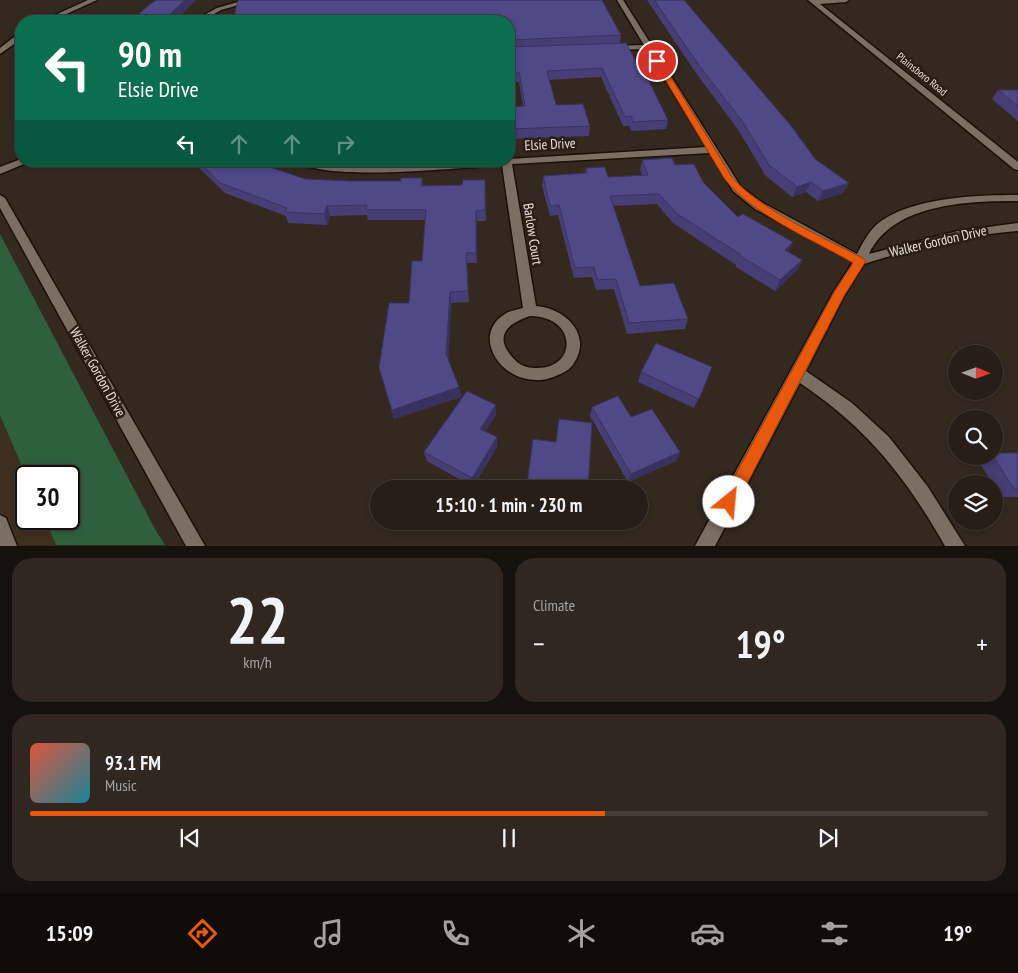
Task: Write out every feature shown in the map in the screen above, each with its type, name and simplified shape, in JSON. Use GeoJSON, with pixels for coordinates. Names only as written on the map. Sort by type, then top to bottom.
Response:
{"type":"FeatureCollection","features":[{"type":"Feature","properties":{"kind":"street"},"geometry":{"type":"LineString","coordinates":[[60,15],[94,0]]}},
{"type":"Feature","properties":{"kind":"street"},"geometry":{"type":"LineString","coordinates":[[208,15],[220,9],[253,0]]}},
{"type":"Feature","properties":{"kind":"street"},"geometry":{"type":"LineString","coordinates":[[620,0],[732,184],[752,201],[860,261]]}},
{"type":"Feature","properties":{"kind":"street"},"geometry":{"type":"LineString","coordinates":[[813,1],[846,0]]}},
{"type":"Feature","properties":{"kind":"street","name":"Plainsboro Road"},"geometry":{"type":"LineString","coordinates":[[813,1],[1018,167]]}},
{"type":"Feature","properties":{"kind":"street"},"geometry":{"type":"LineString","coordinates":[[0,52],[15,41]]}},
{"type":"Feature","properties":{"kind":"street"},"geometry":{"type":"LineString","coordinates":[[598,49],[648,46]]}},
{"type":"Feature","properties":{"kind":"street","name":"Elsie Drive"},"geometry":{"type":"LineString","coordinates":[[515,162],[711,150]]}},
{"type":"Feature","properties":{"kind":"street"},"geometry":{"type":"LineString","coordinates":[[0,171],[15,165]]}},
{"type":"Feature","properties":{"kind":"street","name":"Elsie Drive"},"geometry":{"type":"LineString","coordinates":[[322,167],[354,170],[411,167]]}},
{"type":"Feature","properties":{"kind":"street","name":"Barlow Court"},"geometry":{"type":"LineString","coordinates":[[508,167],[530,311]]}},
{"type":"Feature","properties":{"kind":"street","name":"Walker Gordon Drive"},"geometry":{"type":"LineString","coordinates":[[0,198],[196,546]]}},
{"type":"Feature","properties":{"kind":"street","name":"Walker Gordon Drive"},"geometry":{"type":"LineString","coordinates":[[704,546],[839,294],[860,261],[868,243],[883,225],[904,214],[942,204],[1018,198]]}},
{"type":"Feature","properties":{"kind":"street","name":"Walker Gordon Drive"},"geometry":{"type":"LineString","coordinates":[[860,261],[916,244],[960,234],[1018,226]]}},
{"type":"Feature","properties":{"kind":"street"},"geometry":{"type":"LineString","coordinates":[[530,311],[552,314],[564,322],[572,332],[574,344],[571,356],[562,366],[555,370],[540,374],[524,372],[510,366],[497,350],[496,338],[501,326],[510,317],[530,311]]}},
{"type":"Feature","properties":{"kind":"street"},"geometry":{"type":"LineString","coordinates":[[797,374],[826,392],[853,413],[886,446],[939,517],[956,546]]}},
{"type":"Feature","properties":{"kind":"street"},"geometry":{"type":"LineString","coordinates":[[0,524],[8,546]]}},
{"type":"Feature","properties":{"kind":"shaded area"},"geometry":{"type":"Polygon","coordinates":[[[0,415],[21,465],[15,465],[15,530],[50,530],[56,545],[0,545],[0,415]]]}},
{"type":"Feature","properties":{"kind":"green space"},"geometry":{"type":"Polygon","coordinates":[[[0,234],[165,545],[56,545],[50,530],[80,530],[80,465],[21,465],[0,415],[0,234]]]}},
{"type":"Feature","properties":{"kind":"building"},"geometry":{"type":"Polygon","coordinates":[[[157,0],[185,0],[169,15],[138,15],[157,0]]]}},
{"type":"Feature","properties":{"kind":"building"},"geometry":{"type":"Polygon","coordinates":[[[238,0],[602,0],[621,35],[515,40],[515,15],[234,15],[238,0]]]}},
{"type":"Feature","properties":{"kind":"building"},"geometry":{"type":"Polygon","coordinates":[[[654,0],[684,0],[792,127],[815,159],[849,183],[823,191],[811,182],[797,187],[769,165],[742,121],[698,64],[654,0]]]}},
{"type":"Feature","properties":{"kind":"building"},"geometry":{"type":"Polygon","coordinates":[[[626,43],[642,73],[645,73],[668,120],[633,122],[631,116],[625,117],[602,68],[547,71],[556,105],[583,104],[590,126],[515,129],[515,107],[525,106],[519,72],[515,72],[515,47],[626,43]]]}},
{"type":"Feature","properties":{"kind":"building"},"geometry":{"type":"Polygon","coordinates":[[[998,90],[1018,90],[1018,106],[998,90]]]}},
{"type":"Feature","properties":{"kind":"building"},"geometry":{"type":"Polygon","coordinates":[[[672,158],[675,165],[694,164],[703,182],[738,217],[743,214],[793,242],[785,250],[802,260],[780,280],[676,213],[659,194],[610,196],[640,286],[674,283],[688,319],[629,323],[616,279],[597,280],[594,267],[575,268],[559,205],[550,206],[543,176],[587,173],[586,168],[605,167],[608,177],[648,175],[642,160],[672,158]]]}},
{"type":"Feature","properties":{"kind":"building"},"geometry":{"type":"Polygon","coordinates":[[[204,167],[270,167],[305,179],[401,181],[401,178],[422,178],[421,186],[462,185],[463,180],[485,180],[485,210],[476,211],[476,253],[466,253],[468,291],[450,292],[446,354],[459,387],[392,410],[379,368],[389,303],[409,303],[412,261],[422,261],[426,210],[366,210],[367,205],[327,206],[324,214],[285,212],[287,208],[220,183],[204,167]]]}},
{"type":"Feature","properties":{"kind":"building"},"geometry":{"type":"Polygon","coordinates":[[[656,343],[712,367],[699,399],[641,372],[656,343]]]}},
{"type":"Feature","properties":{"kind":"building"},"geometry":{"type":"Polygon","coordinates":[[[467,391],[496,405],[480,429],[497,437],[472,478],[424,452],[467,391]]]}},
{"type":"Feature","properties":{"kind":"building"},"geometry":{"type":"Polygon","coordinates":[[[618,396],[631,417],[652,409],[680,452],[631,474],[592,407],[618,396]]]}},
{"type":"Feature","properties":{"kind":"building"},"geometry":{"type":"Polygon","coordinates":[[[559,419],[592,423],[589,480],[528,480],[533,439],[556,442],[559,419]]]}},
{"type":"Feature","properties":{"kind":"building"},"geometry":{"type":"Polygon","coordinates":[[[1003,453],[1018,453],[1018,489],[1014,489],[999,465],[1003,465],[1003,453]]]}},
{"type":"Feature","properties":{"kind":"route"},"geometry":{"type":"LineString","coordinates":[[657,61],[728,178],[739,191],[759,206],[860,261],[839,294],[729,502]]}}]}
